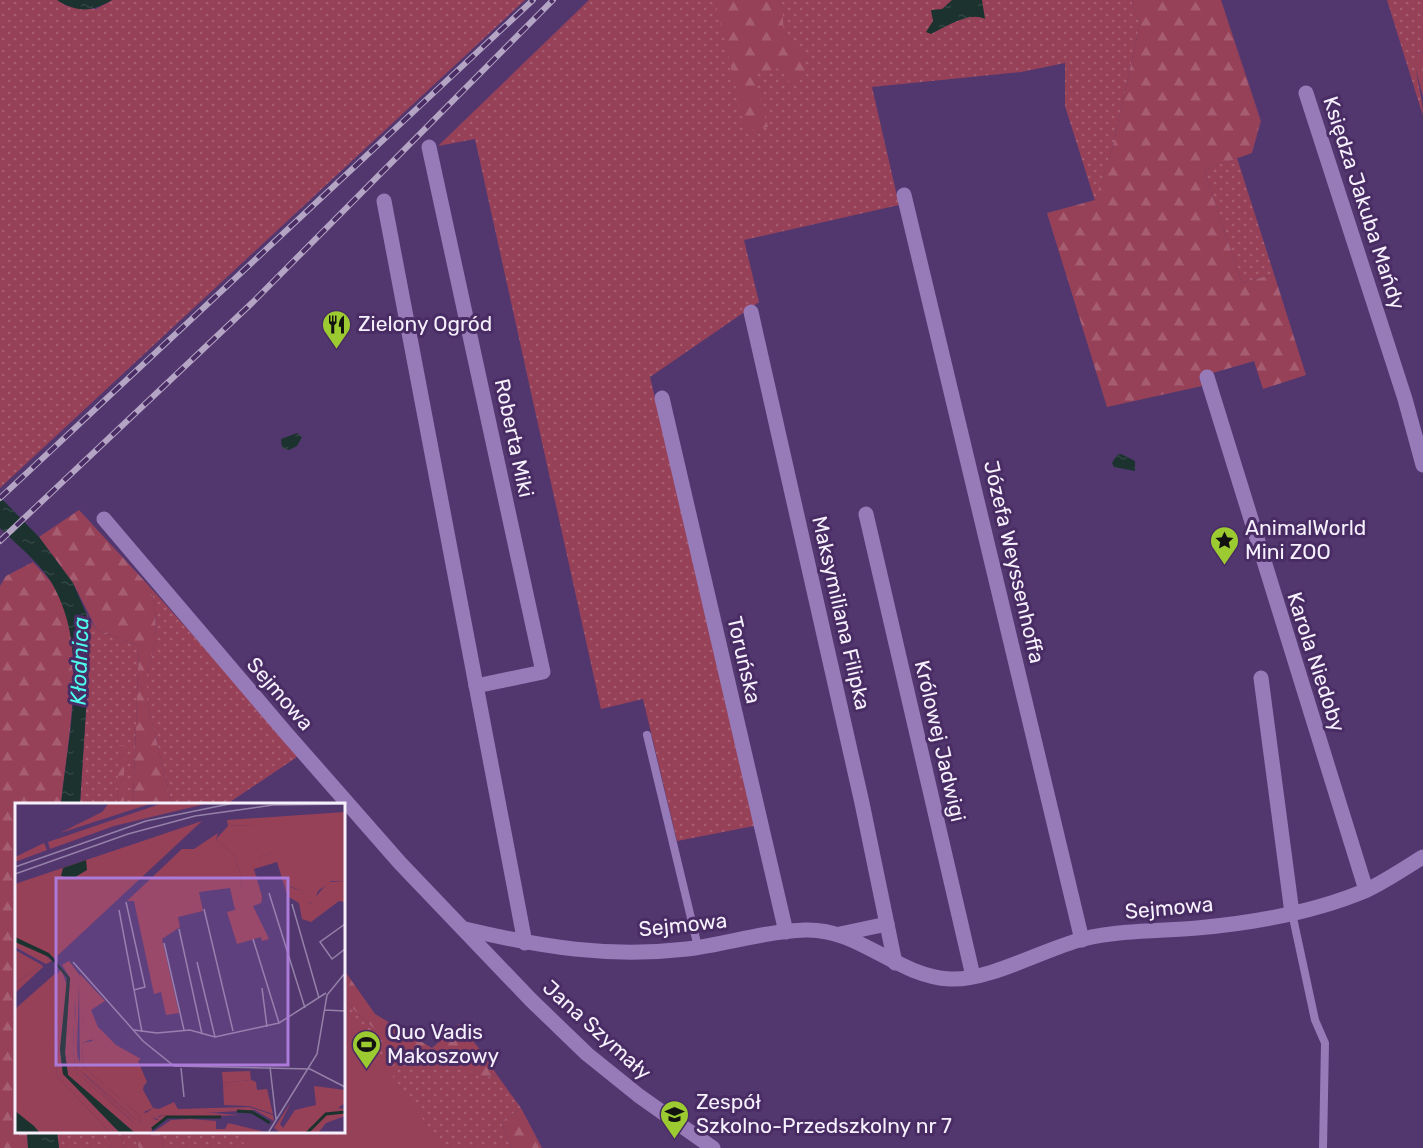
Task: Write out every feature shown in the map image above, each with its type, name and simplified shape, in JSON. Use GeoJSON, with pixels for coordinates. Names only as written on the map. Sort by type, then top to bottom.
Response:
{"type":"FeatureCollection","features":[{"type":"Feature","properties":{"kind":"street","name":"Księdza Jakuba Mańdy"},"geometry":{"type":"LineString","coordinates":[[1306,93],[1405,399],[1423,465]]}},
{"type":"Feature","properties":{"kind":"street","name":"Roberta Miki"},"geometry":{"type":"LineString","coordinates":[[429,147],[543,672],[476,686]]}},
{"type":"Feature","properties":{"kind":"street","name":"Józefa Weyssenhoffa"},"geometry":{"type":"LineString","coordinates":[[904,195],[1082,940]]}},
{"type":"Feature","properties":{"kind":"street"},"geometry":{"type":"LineString","coordinates":[[384,201],[525,943]]}},
{"type":"Feature","properties":{"kind":"street","name":"Maksymiliana Filipka"},"geometry":{"type":"LineString","coordinates":[[751,312],[895,963]]}},
{"type":"Feature","properties":{"kind":"street","name":"Karola Niedoby"},"geometry":{"type":"LineString","coordinates":[[1207,377],[1366,890]]}},
{"type":"Feature","properties":{"kind":"street","name":"Toruńska"},"geometry":{"type":"LineString","coordinates":[[662,398],[786,932]]}},
{"type":"Feature","properties":{"kind":"street","name":"Królowej Jadwigi"},"geometry":{"type":"LineString","coordinates":[[866,514],[973,976]]}},
{"type":"Feature","properties":{"kind":"street","name":"Sejmowa"},"geometry":{"type":"LineString","coordinates":[[104,519],[285,734],[400,863],[465,929],[525,943],[574,951],[659,951],[698,947],[786,932],[823,930],[840,934],[895,963],[930,977],[952,979],[973,976],[1082,940],[1127,932],[1238,923],[1292,913],[1366,890],[1423,857]]}},
{"type":"Feature","properties":{"kind":"street"},"geometry":{"type":"LineString","coordinates":[[1261,678],[1292,913]]}},
{"type":"Feature","properties":{"kind":"street"},"geometry":{"type":"LineString","coordinates":[[840,934],[887,924]]}},
{"type":"Feature","properties":{"kind":"street","name":"Jana Szymały"},"geometry":{"type":"LineString","coordinates":[[465,929],[529,998],[587,1054],[638,1095],[713,1148]]}},
{"type":"Feature","properties":{"kind":"lane"},"geometry":{"type":"LineString","coordinates":[[647,735],[698,947]]}},
{"type":"Feature","properties":{"kind":"lane"},"geometry":{"type":"LineString","coordinates":[[1292,913],[1315,1020],[1325,1043],[1323,1148]]}},
{"type":"Feature","properties":{"kind":"green space"},"geometry":{"type":"Polygon","coordinates":[[[0,0],[57,0],[67,6],[96,9],[112,0],[525,0],[0,488],[0,0]]]}},
{"type":"Feature","properties":{"kind":"green space"},"geometry":{"type":"Polygon","coordinates":[[[589,0],[1131,0],[1140,23],[1113,146],[1095,201],[1065,106],[1065,63],[1021,72],[872,87],[899,205],[744,240],[759,302],[650,377],[754,826],[677,841],[643,699],[601,709],[475,139],[438,146],[589,0]]]}},
{"type":"Feature","properties":{"kind":"green space"},"geometry":{"type":"Polygon","coordinates":[[[715,0],[782,0],[784,39],[801,47],[806,78],[789,82],[779,68],[753,75],[768,127],[746,131],[715,0]]]}},
{"type":"Feature","properties":{"kind":"green space"},"geometry":{"type":"Polygon","coordinates":[[[1131,0],[1221,0],[1260,121],[1252,153],[1204,170],[1242,283],[1274,274],[1306,375],[1263,389],[1254,361],[1199,377],[1202,386],[1107,407],[1047,213],[1095,200],[1113,146],[1140,23],[1131,0]]]}},
{"type":"Feature","properties":{"kind":"green space"},"geometry":{"type":"Polygon","coordinates":[[[1221,0],[1261,121],[1252,153],[1260,121],[1221,0]]]}},
{"type":"Feature","properties":{"kind":"green space"},"geometry":{"type":"Polygon","coordinates":[[[1387,0],[1423,0],[1423,51],[1415,53],[1423,116],[1387,0]]]}},
{"type":"Feature","properties":{"kind":"green space"},"geometry":{"type":"Polygon","coordinates":[[[1423,51],[1423,97],[1415,66],[1415,53],[1423,51]]]}},
{"type":"Feature","properties":{"kind":"green space"},"geometry":{"type":"Polygon","coordinates":[[[1237,158],[1274,274],[1242,283],[1204,170],[1237,158]]]}},
{"type":"Feature","properties":{"kind":"green space"},"geometry":{"type":"Polygon","coordinates":[[[79,510],[150,587],[155,607],[156,639],[147,674],[147,702],[172,803],[133,803],[139,646],[97,630],[73,583],[39,537],[79,510]]]}},
{"type":"Feature","properties":{"kind":"green space"},"geometry":{"type":"Polygon","coordinates":[[[33,562],[54,586],[65,609],[71,635],[73,663],[71,722],[61,803],[15,803],[15,1133],[27,1133],[28,1148],[0,1148],[0,586],[6,576],[33,562]]]}},
{"type":"Feature","properties":{"kind":"green space"},"geometry":{"type":"Polygon","coordinates":[[[150,587],[300,755],[228,803],[172,803],[147,702],[147,674],[156,639],[155,607],[150,587]]]}},
{"type":"Feature","properties":{"kind":"green space"},"geometry":{"type":"Polygon","coordinates":[[[87,615],[97,630],[139,646],[133,803],[124,803],[124,745],[120,745],[117,803],[80,803],[89,664],[87,615]]]}},
{"type":"Feature","properties":{"kind":"green space"},"geometry":{"type":"Polygon","coordinates":[[[119,745],[124,745],[124,803],[117,803],[119,745]]]}},
{"type":"Feature","properties":{"kind":"green space"},"geometry":{"type":"Polygon","coordinates":[[[345,971],[375,1014],[432,1048],[459,1024],[497,1075],[485,1077],[396,1043],[371,1026],[345,1001],[345,971]]]}},
{"type":"Feature","properties":{"kind":"green space"},"geometry":{"type":"Polygon","coordinates":[[[345,1001],[371,1026],[485,1077],[497,1075],[521,1108],[501,1122],[512,1148],[164,1148],[160,1133],[345,1133],[345,1001]]]}},
{"type":"Feature","properties":{"kind":"green space","name":"Quo Vadis Makoszowy"},"geometry":{"type":"Polygon","coordinates":[[[345,1008],[443,1148],[247,1148],[237,1133],[345,1133],[345,1008]]]}},
{"type":"Feature","properties":{"kind":"green space"},"geometry":{"type":"Polygon","coordinates":[[[521,1108],[542,1148],[512,1148],[501,1122],[521,1108]]]}},
{"type":"Feature","properties":{"kind":"green space"},"geometry":{"type":"Polygon","coordinates":[[[57,1133],[108,1133],[111,1148],[59,1148],[57,1133]]]}},
{"type":"Feature","properties":{"kind":"green space"},"geometry":{"type":"Polygon","coordinates":[[[108,1133],[121,1133],[124,1148],[111,1148],[108,1133]]]}},
{"type":"Feature","properties":{"kind":"green space"},"geometry":{"type":"Polygon","coordinates":[[[121,1133],[133,1133],[139,1148],[124,1148],[121,1133]]]}},
{"type":"Feature","properties":{"kind":"green space"},"geometry":{"type":"Polygon","coordinates":[[[133,1133],[160,1133],[164,1148],[139,1148],[133,1133]]]}},
{"type":"Feature","properties":{"kind":"water"},"geometry":{"type":"Polygon","coordinates":[[[57,0],[112,0],[91,9],[78,9],[57,0]]]}},
{"type":"Feature","properties":{"kind":"water"},"geometry":{"type":"Polygon","coordinates":[[[952,0],[982,0],[985,19],[965,18],[931,34],[926,32],[933,21],[931,10],[942,9],[952,0]]]}},
{"type":"Feature","properties":{"kind":"water"},"geometry":{"type":"Polygon","coordinates":[[[297,433],[302,437],[297,446],[289,450],[282,448],[281,439],[297,433]]]}},
{"type":"Feature","properties":{"kind":"water"},"geometry":{"type":"Polygon","coordinates":[[[1121,454],[1135,461],[1135,471],[1114,467],[1112,463],[1117,455],[1121,454]]]}},
{"type":"Feature","properties":{"kind":"water","name":"Kłodnica"},"geometry":{"type":"Polygon","coordinates":[[[0,497],[39,537],[73,583],[87,615],[89,664],[80,803],[61,803],[71,723],[74,667],[65,614],[55,589],[44,572],[0,528],[0,497]]]}},
{"type":"Feature","properties":{"kind":"water"},"geometry":{"type":"Polygon","coordinates":[[[27,1133],[57,1133],[59,1148],[28,1148],[27,1133]]]}},
{"type":"Feature","properties":{"kind":"railway"},"geometry":{"type":"LineString","coordinates":[[0,498],[533,0]]}},
{"type":"Feature","properties":{"kind":"railway"},"geometry":{"type":"LineString","coordinates":[[0,541],[253,302],[553,0]]}},
{"type":"Feature","properties":{"kind":"place","name":"Zielony Ogród"},"geometry":{"type":"Point","coordinates":[337,350]}},
{"type":"Feature","properties":{"kind":"place","name":"AnimalWorld Mini ZOO"},"geometry":{"type":"Point","coordinates":[1224,566]}},
{"type":"Feature","properties":{"kind":"place","name":"Quo Vadis Makoszowy"},"geometry":{"type":"Point","coordinates":[366,1070]}},
{"type":"Feature","properties":{"kind":"place","name":"Zespół Szkolno-Przedszkolny nr 7"},"geometry":{"type":"Point","coordinates":[675,1140]}}]}
